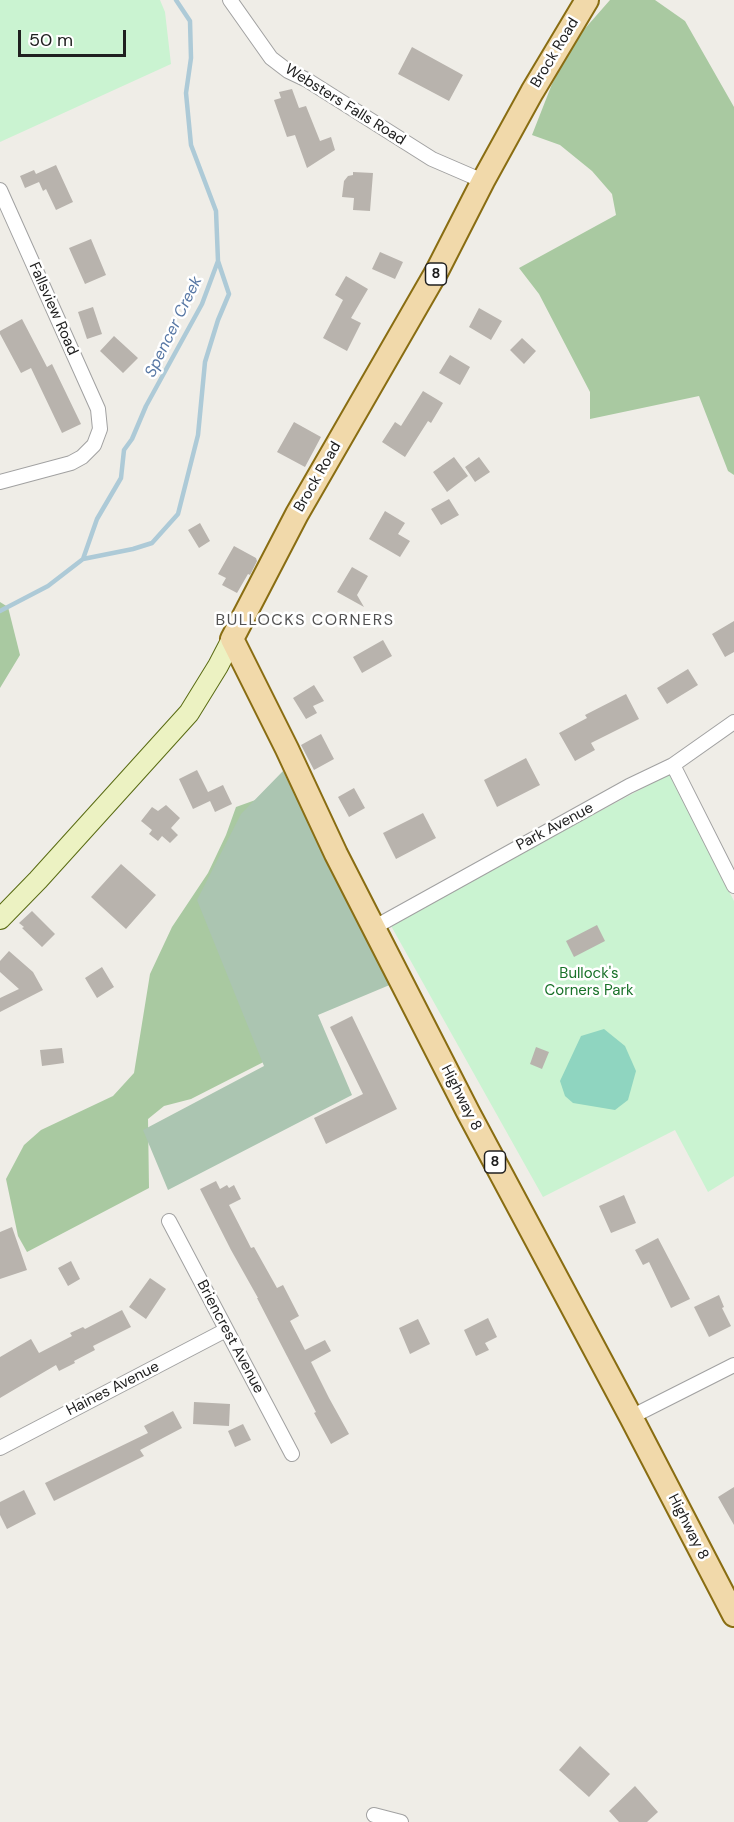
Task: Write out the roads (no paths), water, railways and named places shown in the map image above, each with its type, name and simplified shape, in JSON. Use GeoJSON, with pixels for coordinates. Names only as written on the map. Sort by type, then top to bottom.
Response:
{"type":"FeatureCollection","features":[{"type":"Feature","properties":{"kind":"main road","name":"Brock Road"},"geometry":{"type":"LineString","coordinates":[[0,919],[189,713],[212,676],[297,514],[437,271],[532,92],[587,0]]}},
{"type":"Feature","properties":{"kind":"main road","name":"Highway 8"},"geometry":{"type":"LineString","coordinates":[[232,639],[373,928],[734,1615]]}},
{"type":"Feature","properties":{"kind":"street","name":"Websters Falls Road"},"geometry":{"type":"LineString","coordinates":[[230,0],[271,58],[288,71],[307,80],[432,159],[483,181]]}},
{"type":"Feature","properties":{"kind":"street","name":"Fallsview Road"},"geometry":{"type":"LineString","coordinates":[[0,190],[98,409],[100,429],[94,445],[82,457],[71,463],[0,482]]}},
{"type":"Feature","properties":{"kind":"street","name":"Park Avenue"},"geometry":{"type":"LineString","coordinates":[[373,928],[629,786],[673,765],[734,722]]}},
{"type":"Feature","properties":{"kind":"street"},"geometry":{"type":"LineString","coordinates":[[673,765],[734,886]]}},
{"type":"Feature","properties":{"kind":"street","name":"Briencrest Avenue"},"geometry":{"type":"LineString","coordinates":[[168,1221],[292,1454]]}},
{"type":"Feature","properties":{"kind":"street","name":"Haines Avenue"},"geometry":{"type":"LineString","coordinates":[[0,1448],[226,1330]]}},
{"type":"Feature","properties":{"kind":"street"},"geometry":{"type":"LineString","coordinates":[[631,1417],[734,1365]]}},
{"type":"Feature","properties":{"kind":"street"},"geometry":{"type":"LineString","coordinates":[[374,1815],[400,1822]]}},
{"type":"Feature","properties":{"kind":"waterway","name":"Spencer Creek"},"geometry":{"type":"LineString","coordinates":[[0,611],[48,586],[83,559],[97,519],[121,478],[124,450],[132,439],[146,406],[202,304],[218,261],[216,211],[191,145],[186,93],[191,58],[190,21],[176,0]]}},
{"type":"Feature","properties":{"kind":"waterway"},"geometry":{"type":"LineString","coordinates":[[83,559],[152,543],[178,514],[198,435],[205,362],[229,294],[218,261]]}},
{"type":"Feature","properties":{"kind":"district","name":"BULLOCKS CORNERS"},"geometry":{"type":"Point","coordinates":[305,621]}},
{"type":"Feature","properties":{"kind":"park label","name":"Bullock's Corners Park"},"geometry":{"type":"Point","coordinates":[589,982]}}]}
